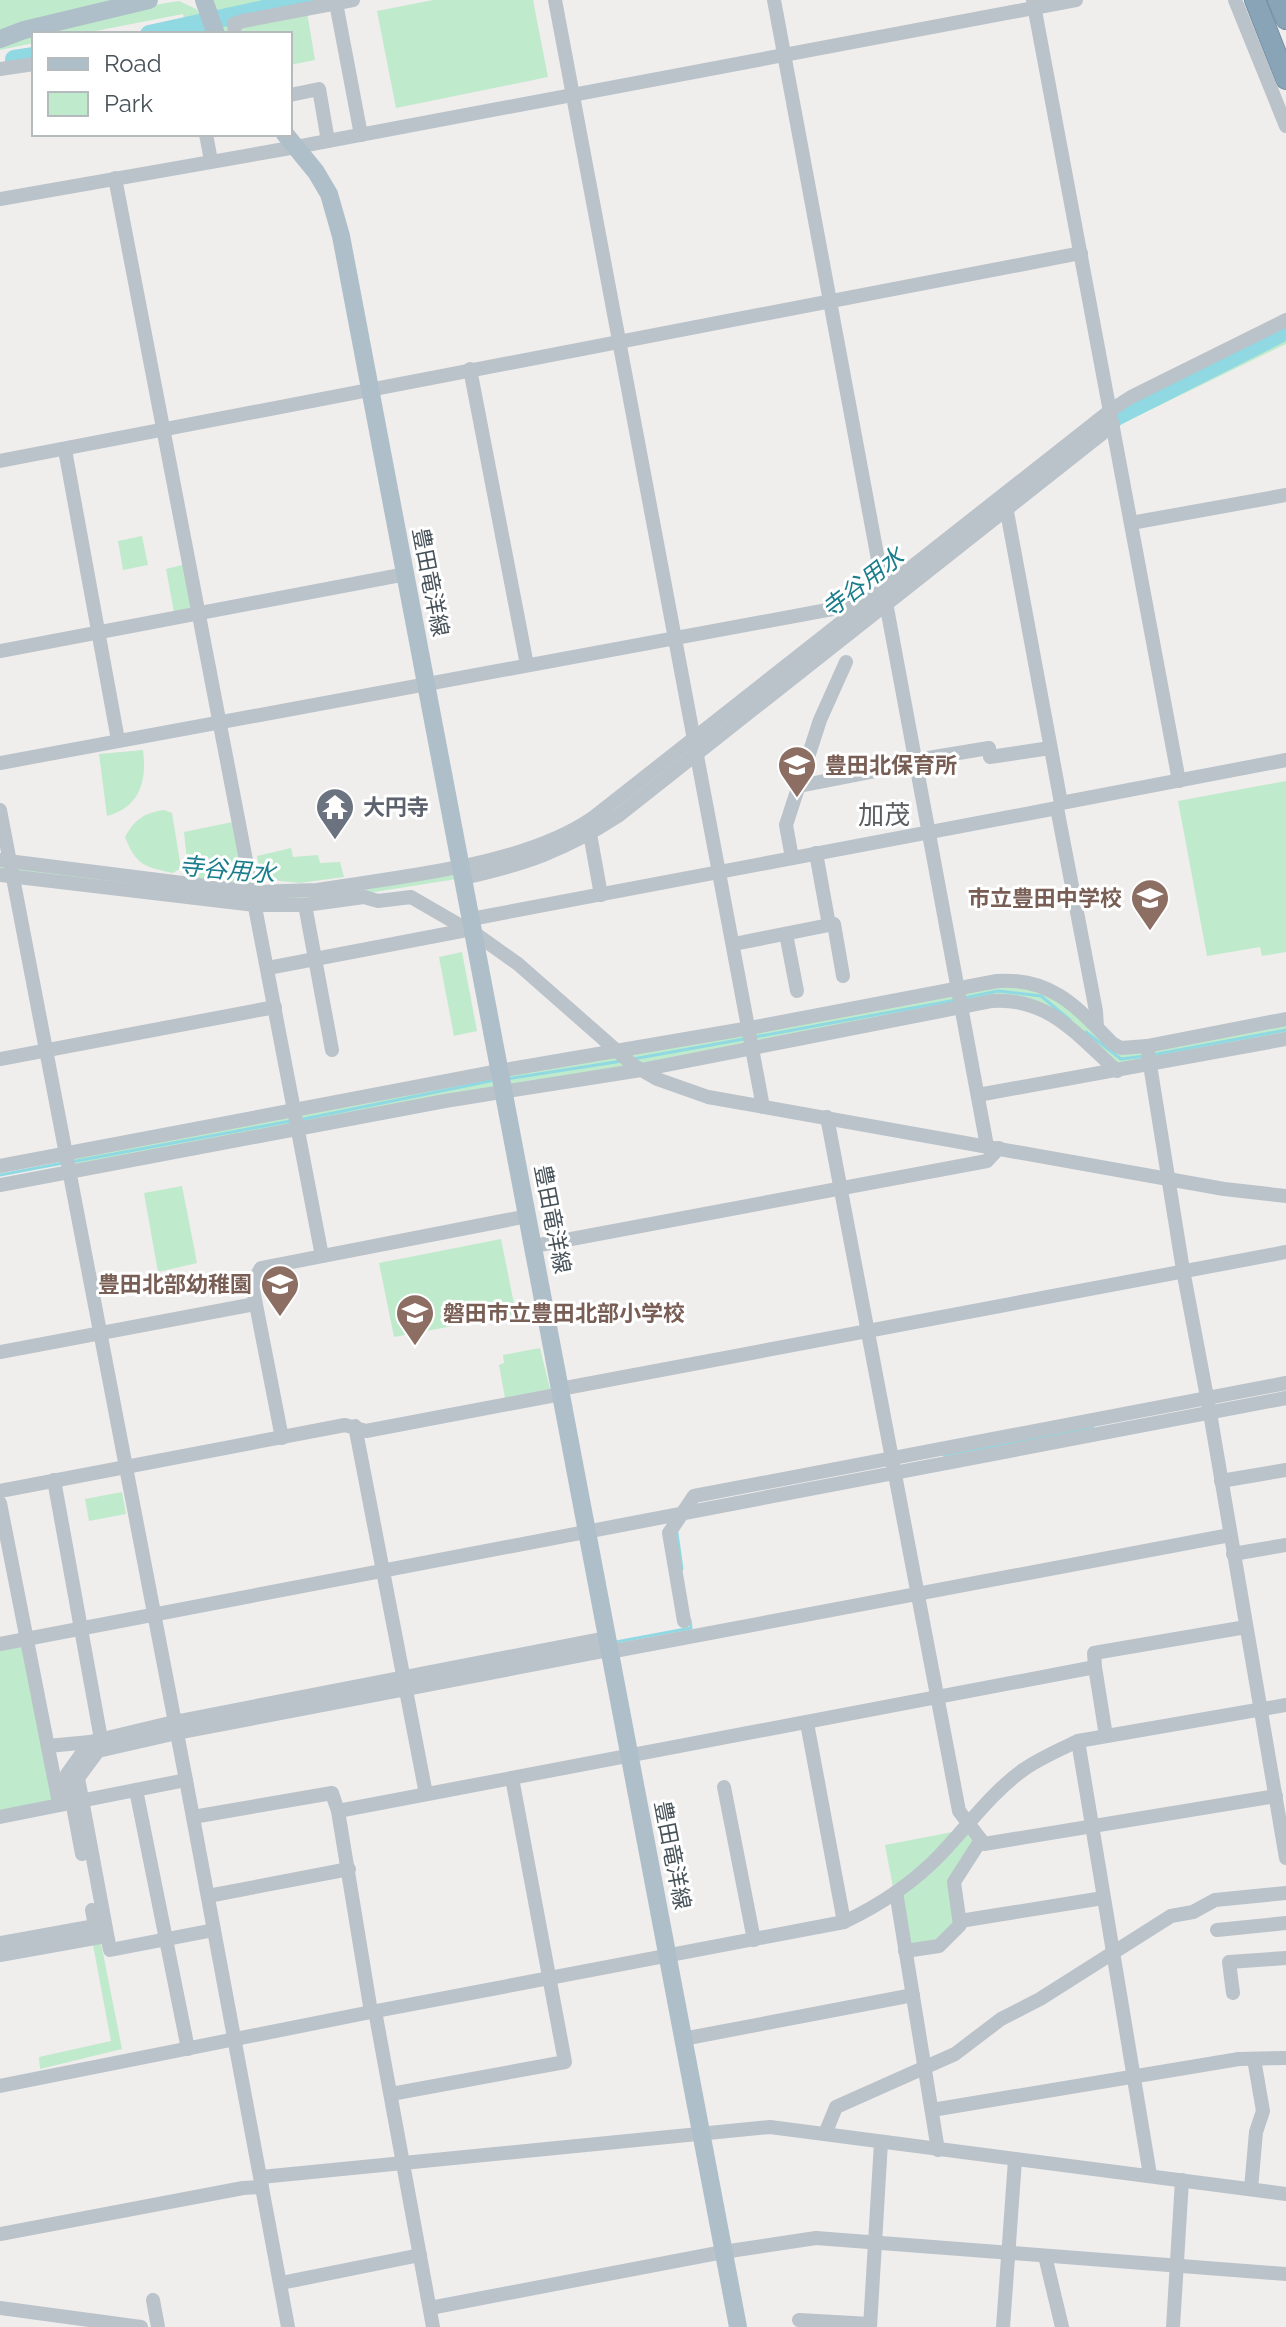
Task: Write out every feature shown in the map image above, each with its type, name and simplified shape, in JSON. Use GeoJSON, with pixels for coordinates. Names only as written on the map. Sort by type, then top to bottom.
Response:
{"type":"FeatureCollection","features":[{"type":"Feature","properties":{"kind":"highway"},"geometry":{"type":"LineString","coordinates":[[1255,0],[1286,79]]}},
{"type":"Feature","properties":{"kind":"highway"},"geometry":{"type":"LineString","coordinates":[[1263,0],[1286,50]]}},
{"type":"Feature","properties":{"kind":"highway"},"geometry":{"type":"LineString","coordinates":[[1278,0],[1286,19]]}},
{"type":"Feature","properties":{"kind":"main road"},"geometry":{"type":"LineString","coordinates":[[0,39],[24,30],[149,0]]}},
{"type":"Feature","properties":{"kind":"main road"},"geometry":{"type":"LineString","coordinates":[[204,0],[215,32]]}},
{"type":"Feature","properties":{"kind":"main road","name":"豊田竜洋線"},"geometry":{"type":"LineString","coordinates":[[291,141],[329,194],[341,236],[738,2327]]}},
{"type":"Feature","properties":{"kind":"street"},"geometry":{"type":"LineString","coordinates":[[235,32],[234,24],[243,21],[353,0]]}},
{"type":"Feature","properties":{"kind":"street"},"geometry":{"type":"LineString","coordinates":[[555,0],[763,1107]]}},
{"type":"Feature","properties":{"kind":"street"},"geometry":{"type":"LineString","coordinates":[[534,1246],[987,1161],[993,1147],[978,1095],[774,0]]}},
{"type":"Feature","properties":{"kind":"street"},"geometry":{"type":"LineString","coordinates":[[0,199],[211,161],[291,141],[328,141],[785,55],[1033,4],[1076,0]]}},
{"type":"Feature","properties":{"kind":"street"},"geometry":{"type":"LineString","coordinates":[[1235,0],[1286,126]]}},
{"type":"Feature","properties":{"kind":"street"},"geometry":{"type":"LineString","coordinates":[[336,3],[361,135]]}},
{"type":"Feature","properties":{"kind":"street"},"geometry":{"type":"LineString","coordinates":[[1033,4],[1179,781]]}},
{"type":"Feature","properties":{"kind":"street"},"geometry":{"type":"LineString","coordinates":[[0,69],[32,64]]}},
{"type":"Feature","properties":{"kind":"street"},"geometry":{"type":"LineString","coordinates":[[292,95],[319,89],[328,141]]}},
{"type":"Feature","properties":{"kind":"street"},"geometry":{"type":"LineString","coordinates":[[206,136],[211,161]]}},
{"type":"Feature","properties":{"kind":"street"},"geometry":{"type":"LineString","coordinates":[[115,178],[322,1256]]}},
{"type":"Feature","properties":{"kind":"street"},"geometry":{"type":"LineString","coordinates":[[0,461],[1081,253]]}},
{"type":"Feature","properties":{"kind":"street"},"geometry":{"type":"LineString","coordinates":[[462,872],[581,827],[696,746],[1112,419],[1131,397],[1286,320]]}},
{"type":"Feature","properties":{"kind":"street"},"geometry":{"type":"LineString","coordinates":[[470,369],[527,665]]}},
{"type":"Feature","properties":{"kind":"street"},"geometry":{"type":"LineString","coordinates":[[65,450],[118,740]]}},
{"type":"Feature","properties":{"kind":"street"},"geometry":{"type":"LineString","coordinates":[[1131,523],[1285,498]]}},
{"type":"Feature","properties":{"kind":"street"},"geometry":{"type":"LineString","coordinates":[[1005,503],[1100,1030],[1090,1046]]}},
{"type":"Feature","properties":{"kind":"street"},"geometry":{"type":"LineString","coordinates":[[0,651],[406,574]]}},
{"type":"Feature","properties":{"kind":"street"},"geometry":{"type":"LineString","coordinates":[[0,763],[869,602],[885,596]]}},
{"type":"Feature","properties":{"kind":"street"},"geometry":{"type":"LineString","coordinates":[[254,899],[538,859],[590,834],[618,816],[696,746],[869,602]]}},
{"type":"Feature","properties":{"kind":"street"},"geometry":{"type":"LineString","coordinates":[[792,858],[786,825],[820,720],[846,662]]}},
{"type":"Feature","properties":{"kind":"street"},"geometry":{"type":"LineString","coordinates":[[799,786],[989,748],[990,757],[1050,748]]}},
{"type":"Feature","properties":{"kind":"street"},"geometry":{"type":"LineString","coordinates":[[268,968],[471,928],[601,895],[1286,760]]}},
{"type":"Feature","properties":{"kind":"street"},"geometry":{"type":"LineString","coordinates":[[0,810],[7,868],[70,1171],[288,2327]]}},
{"type":"Feature","properties":{"kind":"street"},"geometry":{"type":"LineString","coordinates":[[590,834],[601,895]]}},
{"type":"Feature","properties":{"kind":"street"},"geometry":{"type":"LineString","coordinates":[[816,853],[829,925]]}},
{"type":"Feature","properties":{"kind":"street"},"geometry":{"type":"LineString","coordinates":[[7,868],[305,905],[364,897],[378,901],[411,897],[471,928],[518,964],[614,1050],[641,1070],[680,1089],[708,1097],[1169,1179],[1286,1196]]}},
{"type":"Feature","properties":{"kind":"street"},"geometry":{"type":"LineString","coordinates":[[305,905],[332,1050]]}},
{"type":"Feature","properties":{"kind":"street"},"geometry":{"type":"LineString","coordinates":[[734,944],[834,924],[843,976]]}},
{"type":"Feature","properties":{"kind":"street"},"geometry":{"type":"LineString","coordinates":[[786,934],[797,991]]}},
{"type":"Feature","properties":{"kind":"street"},"geometry":{"type":"LineString","coordinates":[[0,1185],[299,1128],[502,1081],[614,1050],[1017,980],[1034,983],[1067,1000],[1121,1048],[1147,1046],[1286,1019]]}},
{"type":"Feature","properties":{"kind":"street"},"geometry":{"type":"LineString","coordinates":[[0,1166],[295,1110],[502,1081],[641,1070],[1007,1000],[1033,1005],[1062,1022],[1117,1071]]}},
{"type":"Feature","properties":{"kind":"street"},"geometry":{"type":"LineString","coordinates":[[0,1059],[275,1007]]}},
{"type":"Feature","properties":{"kind":"street"},"geometry":{"type":"LineString","coordinates":[[978,1095],[1286,1039]]}},
{"type":"Feature","properties":{"kind":"street"},"geometry":{"type":"LineString","coordinates":[[1147,1046],[1286,1858]]}},
{"type":"Feature","properties":{"kind":"street"},"geometry":{"type":"LineString","coordinates":[[827,1117],[959,1811],[984,1844],[1276,1796]]}},
{"type":"Feature","properties":{"kind":"street"},"geometry":{"type":"LineString","coordinates":[[282,1438],[252,1284],[261,1268],[528,1216]]}},
{"type":"Feature","properties":{"kind":"street"},"geometry":{"type":"LineString","coordinates":[[0,1491],[345,1425],[366,1431],[868,1329],[1286,1252]]}},
{"type":"Feature","properties":{"kind":"street"},"geometry":{"type":"LineString","coordinates":[[0,1352],[255,1304]]}},
{"type":"Feature","properties":{"kind":"street"},"geometry":{"type":"LineString","coordinates":[[1208,1406],[1286,1383]]}},
{"type":"Feature","properties":{"kind":"street"},"geometry":{"type":"LineString","coordinates":[[684,1621],[669,1533],[694,1496],[893,1466],[1208,1406],[1286,1398]]}},
{"type":"Feature","properties":{"kind":"street"},"geometry":{"type":"LineString","coordinates":[[355,1426],[426,1794]]}},
{"type":"Feature","properties":{"kind":"street"},"geometry":{"type":"LineString","coordinates":[[1221,1481],[1286,1470]]}},
{"type":"Feature","properties":{"kind":"street"},"geometry":{"type":"LineString","coordinates":[[0,1943],[95,1926],[67,1774],[96,1741],[83,1629],[54,1480]]}},
{"type":"Feature","properties":{"kind":"street"},"geometry":{"type":"LineString","coordinates":[[0,1503],[48,1746],[71,1802],[110,1950],[214,1930]]}},
{"type":"Feature","properties":{"kind":"street"},"geometry":{"type":"LineString","coordinates":[[0,1644],[681,1513]]}},
{"type":"Feature","properties":{"kind":"street"},"geometry":{"type":"LineString","coordinates":[[48,1746],[176,1727],[404,1683],[917,1594],[1230,1535]]}},
{"type":"Feature","properties":{"kind":"street"},"geometry":{"type":"LineString","coordinates":[[1233,1554],[1286,1545]]}},
{"type":"Feature","properties":{"kind":"street"},"geometry":{"type":"LineString","coordinates":[[1106,1736],[1094,1653],[1246,1627]]}},
{"type":"Feature","properties":{"kind":"street"},"geometry":{"type":"LineString","coordinates":[[338,1811],[1095,1667]]}},
{"type":"Feature","properties":{"kind":"street"},"geometry":{"type":"LineString","coordinates":[[0,2086],[844,1922],[870,1909],[922,1873],[997,1793],[1022,1771],[1050,1754],[1078,1741],[1286,1705]]}},
{"type":"Feature","properties":{"kind":"street"},"geometry":{"type":"LineString","coordinates":[[807,1723],[844,1922]]}},
{"type":"Feature","properties":{"kind":"street"},"geometry":{"type":"LineString","coordinates":[[71,1802],[78,1778],[98,1751],[176,1727]]}},
{"type":"Feature","properties":{"kind":"street"},"geometry":{"type":"LineString","coordinates":[[1078,1741],[1150,2175]]}},
{"type":"Feature","properties":{"kind":"street"},"geometry":{"type":"LineString","coordinates":[[391,2094],[565,2062],[512,1778]]}},
{"type":"Feature","properties":{"kind":"street"},"geometry":{"type":"LineString","coordinates":[[0,1817],[186,1780]]}},
{"type":"Feature","properties":{"kind":"street"},"geometry":{"type":"LineString","coordinates":[[724,1787],[754,1940]]}},
{"type":"Feature","properties":{"kind":"street"},"geometry":{"type":"LineString","coordinates":[[136,1790],[188,2049]]}},
{"type":"Feature","properties":{"kind":"street"},"geometry":{"type":"LineString","coordinates":[[193,1817],[332,1793],[349,1869],[433,2327]]}},
{"type":"Feature","properties":{"kind":"street"},"geometry":{"type":"LineString","coordinates":[[905,1951],[939,1946],[960,1925],[954,1882],[981,1840]]}},
{"type":"Feature","properties":{"kind":"street"},"geometry":{"type":"LineString","coordinates":[[208,1896],[349,1869]]}},
{"type":"Feature","properties":{"kind":"street"},"geometry":{"type":"LineString","coordinates":[[896,1892],[938,2150]]}},
{"type":"Feature","properties":{"kind":"street"},"geometry":{"type":"LineString","coordinates":[[825,2134],[836,2107],[955,2054],[1001,2019],[1040,1999],[1171,1916],[1193,1912],[1215,1900],[1286,1893]]}},
{"type":"Feature","properties":{"kind":"street"},"geometry":{"type":"LineString","coordinates":[[960,1921],[1103,1898]]}},
{"type":"Feature","properties":{"kind":"street"},"geometry":{"type":"LineString","coordinates":[[1217,1930],[1286,1923]]}},
{"type":"Feature","properties":{"kind":"street"},"geometry":{"type":"LineString","coordinates":[[0,1955],[106,1936]]}},
{"type":"Feature","properties":{"kind":"street"},"geometry":{"type":"LineString","coordinates":[[1233,1993],[1229,1962],[1286,1958]]}},
{"type":"Feature","properties":{"kind":"street"},"geometry":{"type":"LineString","coordinates":[[683,2039],[913,1995]]}},
{"type":"Feature","properties":{"kind":"street"},"geometry":{"type":"LineString","coordinates":[[932,2110],[1133,2076],[1254,2059],[1286,2058]]}},
{"type":"Feature","properties":{"kind":"street"},"geometry":{"type":"LineString","coordinates":[[1251,2189],[1256,2132],[1263,2111],[1254,2059]]}},
{"type":"Feature","properties":{"kind":"street"},"geometry":{"type":"LineString","coordinates":[[0,2234],[261,2182],[403,2163],[770,2127],[1286,2194]]}},
{"type":"Feature","properties":{"kind":"street"},"geometry":{"type":"LineString","coordinates":[[799,2320],[870,2325],[881,2142]]}},
{"type":"Feature","properties":{"kind":"street"},"geometry":{"type":"LineString","coordinates":[[1003,2327],[1015,2160]]}},
{"type":"Feature","properties":{"kind":"street"},"geometry":{"type":"LineString","coordinates":[[1173,2327],[1182,2180]]}},
{"type":"Feature","properties":{"kind":"street"},"geometry":{"type":"LineString","coordinates":[[430,2308],[723,2252],[816,2238],[1286,2274]]}},
{"type":"Feature","properties":{"kind":"street"},"geometry":{"type":"LineString","coordinates":[[281,2283],[420,2255]]}},
{"type":"Feature","properties":{"kind":"street"},"geometry":{"type":"LineString","coordinates":[[1045,2256],[1062,2327]]}},
{"type":"Feature","properties":{"kind":"street"},"geometry":{"type":"LineString","coordinates":[[153,2300],[158,2327]]}},
{"type":"Feature","properties":{"kind":"street"},"geometry":{"type":"LineString","coordinates":[[0,2308],[141,2327]]}},
{"type":"Feature","properties":{"kind":"green space"},"geometry":{"type":"Polygon","coordinates":[[[0,0],[121,0],[74,18],[179,1],[196,9],[214,32],[187,32],[183,14],[90,32],[32,32],[32,43],[0,50],[0,0]]]}},
{"type":"Feature","properties":{"kind":"green space"},"geometry":{"type":"Polygon","coordinates":[[[214,0],[327,0],[232,19],[227,22],[230,32],[221,32],[212,3],[214,0]]]}},
{"type":"Feature","properties":{"kind":"green space"},"geometry":{"type":"Polygon","coordinates":[[[433,0],[533,0],[548,77],[396,108],[377,11],[433,0]]]}},
{"type":"Feature","properties":{"kind":"green space"},"geometry":{"type":"Polygon","coordinates":[[[307,12],[315,60],[292,65],[292,32],[243,32],[241,25],[307,12]]]}},
{"type":"Feature","properties":{"kind":"green space"},"geometry":{"type":"Polygon","coordinates":[[[1286,320],[1286,344],[1113,428],[601,827],[463,878],[311,902],[0,873],[0,859],[254,892],[395,877],[550,841],[601,812],[1111,410],[1286,320]]]}},
{"type":"Feature","properties":{"kind":"green space"},"geometry":{"type":"Polygon","coordinates":[[[142,536],[148,565],[123,570],[118,541],[142,536]]]}},
{"type":"Feature","properties":{"kind":"green space"},"geometry":{"type":"Polygon","coordinates":[[[186,564],[193,609],[174,612],[166,569],[186,564]]]}},
{"type":"Feature","properties":{"kind":"green space"},"geometry":{"type":"Polygon","coordinates":[[[143,750],[144,772],[139,791],[127,806],[107,816],[99,754],[143,750]]]}},
{"type":"Feature","properties":{"kind":"green space"},"geometry":{"type":"Polygon","coordinates":[[[1286,781],[1286,952],[1262,956],[1260,947],[1207,956],[1178,801],[1286,781]]]}},
{"type":"Feature","properties":{"kind":"green space"},"geometry":{"type":"Polygon","coordinates":[[[164,810],[172,813],[181,868],[173,873],[142,863],[133,854],[125,837],[141,818],[164,810]]]}},
{"type":"Feature","properties":{"kind":"green space"},"geometry":{"type":"Polygon","coordinates":[[[237,821],[249,888],[189,880],[184,832],[237,821]]]}},
{"type":"Feature","properties":{"kind":"green space"},"geometry":{"type":"Polygon","coordinates":[[[291,848],[293,857],[318,855],[320,863],[340,862],[344,877],[300,883],[261,879],[257,856],[291,848]]]}},
{"type":"Feature","properties":{"kind":"green space"},"geometry":{"type":"Polygon","coordinates":[[[462,952],[477,1031],[454,1036],[439,957],[462,952]]]}},
{"type":"Feature","properties":{"kind":"green space"},"geometry":{"type":"Polygon","coordinates":[[[987,983],[1034,983],[1121,1048],[1286,1019],[1286,1038],[1117,1071],[1024,1002],[70,1171],[66,1153],[987,983]]]}},
{"type":"Feature","properties":{"kind":"green space"},"geometry":{"type":"Polygon","coordinates":[[[182,1186],[197,1263],[158,1272],[144,1193],[182,1186]]]}},
{"type":"Feature","properties":{"kind":"green space"},"geometry":{"type":"Polygon","coordinates":[[[501,1239],[516,1314],[394,1337],[379,1263],[501,1239]]]}},
{"type":"Feature","properties":{"kind":"green space"},"geometry":{"type":"Polygon","coordinates":[[[540,1348],[550,1389],[505,1398],[499,1365],[504,1363],[503,1355],[540,1348]]]}},
{"type":"Feature","properties":{"kind":"green space"},"geometry":{"type":"Polygon","coordinates":[[[122,1492],[126,1514],[89,1521],[85,1499],[122,1492]]]}},
{"type":"Feature","properties":{"kind":"green space"},"geometry":{"type":"Polygon","coordinates":[[[24,1639],[59,1803],[0,1817],[0,1644],[24,1639]]]}},
{"type":"Feature","properties":{"kind":"green space"},"geometry":{"type":"Polygon","coordinates":[[[963,1830],[981,1840],[950,1885],[960,1921],[939,1946],[905,1951],[885,1845],[963,1830]]]}},
{"type":"Feature","properties":{"kind":"green space"},"geometry":{"type":"Polygon","coordinates":[[[101,1943],[122,2049],[40,2069],[39,2057],[111,2041],[93,1945],[101,1943]]]}},
{"type":"Feature","properties":{"kind":"waterway"},"geometry":{"type":"LineString","coordinates":[[158,32],[305,0]]}},
{"type":"Feature","properties":{"kind":"waterway"},"geometry":{"type":"LineString","coordinates":[[14,59],[32,56]]}},
{"type":"Feature","properties":{"kind":"waterway","name":"寺谷用水"},"geometry":{"type":"LineString","coordinates":[[1100,428],[1286,331]]}},
{"type":"Feature","properties":{"kind":"waterway"},"geometry":{"type":"LineString","coordinates":[[964,998],[998,991],[1041,996],[1070,1020]]}},
{"type":"Feature","properties":{"kind":"waterway"},"geometry":{"type":"LineString","coordinates":[[755,1037],[956,1000]]}},
{"type":"Feature","properties":{"kind":"waterway"},"geometry":{"type":"LineString","coordinates":[[1152,1055],[1286,1030]]}},
{"type":"Feature","properties":{"kind":"waterway"},"geometry":{"type":"LineString","coordinates":[[1086,1032],[1121,1059],[1145,1056]]}},
{"type":"Feature","properties":{"kind":"waterway"},"geometry":{"type":"LineString","coordinates":[[633,1059],[744,1039]]}},
{"type":"Feature","properties":{"kind":"waterway"},"geometry":{"type":"LineString","coordinates":[[507,1079],[622,1061]]}},
{"type":"Feature","properties":{"kind":"waterway"},"geometry":{"type":"LineString","coordinates":[[299,1120],[495,1080]]}},
{"type":"Feature","properties":{"kind":"waterway"},"geometry":{"type":"LineString","coordinates":[[71,1162],[291,1121]]}},
{"type":"Feature","properties":{"kind":"waterway"},"geometry":{"type":"LineString","coordinates":[[0,1175],[63,1163]]}},
{"type":"Feature","properties":{"kind":"waterway"},"geometry":{"type":"LineString","coordinates":[[944,1455],[1093,1428]]}},
{"type":"Feature","properties":{"kind":"waterway"},"geometry":{"type":"LineString","coordinates":[[677,1533],[682,1569]]}},
{"type":"Feature","properties":{"kind":"waterway"},"geometry":{"type":"LineString","coordinates":[[616,1642],[691,1628],[690,1620]]}},
{"type":"Feature","properties":{"kind":"place","name":"豊田北保育所"},"geometry":{"type":"Point","coordinates":[797,799]}},
{"type":"Feature","properties":{"kind":"place","name":"大円寺"},"geometry":{"type":"Point","coordinates":[335,841]}},
{"type":"Feature","properties":{"kind":"place","name":"市立豊田中学校"},"geometry":{"type":"Point","coordinates":[1150,932]}},
{"type":"Feature","properties":{"kind":"place","name":"豊田北部幼稚園"},"geometry":{"type":"Point","coordinates":[280,1318]}},
{"type":"Feature","properties":{"kind":"place","name":"磐田市立豊田北部小学校"},"geometry":{"type":"Point","coordinates":[415,1347]}},
{"type":"Feature","properties":{"kind":"district","name":"加茂"},"geometry":{"type":"Point","coordinates":[884,815]}}]}
